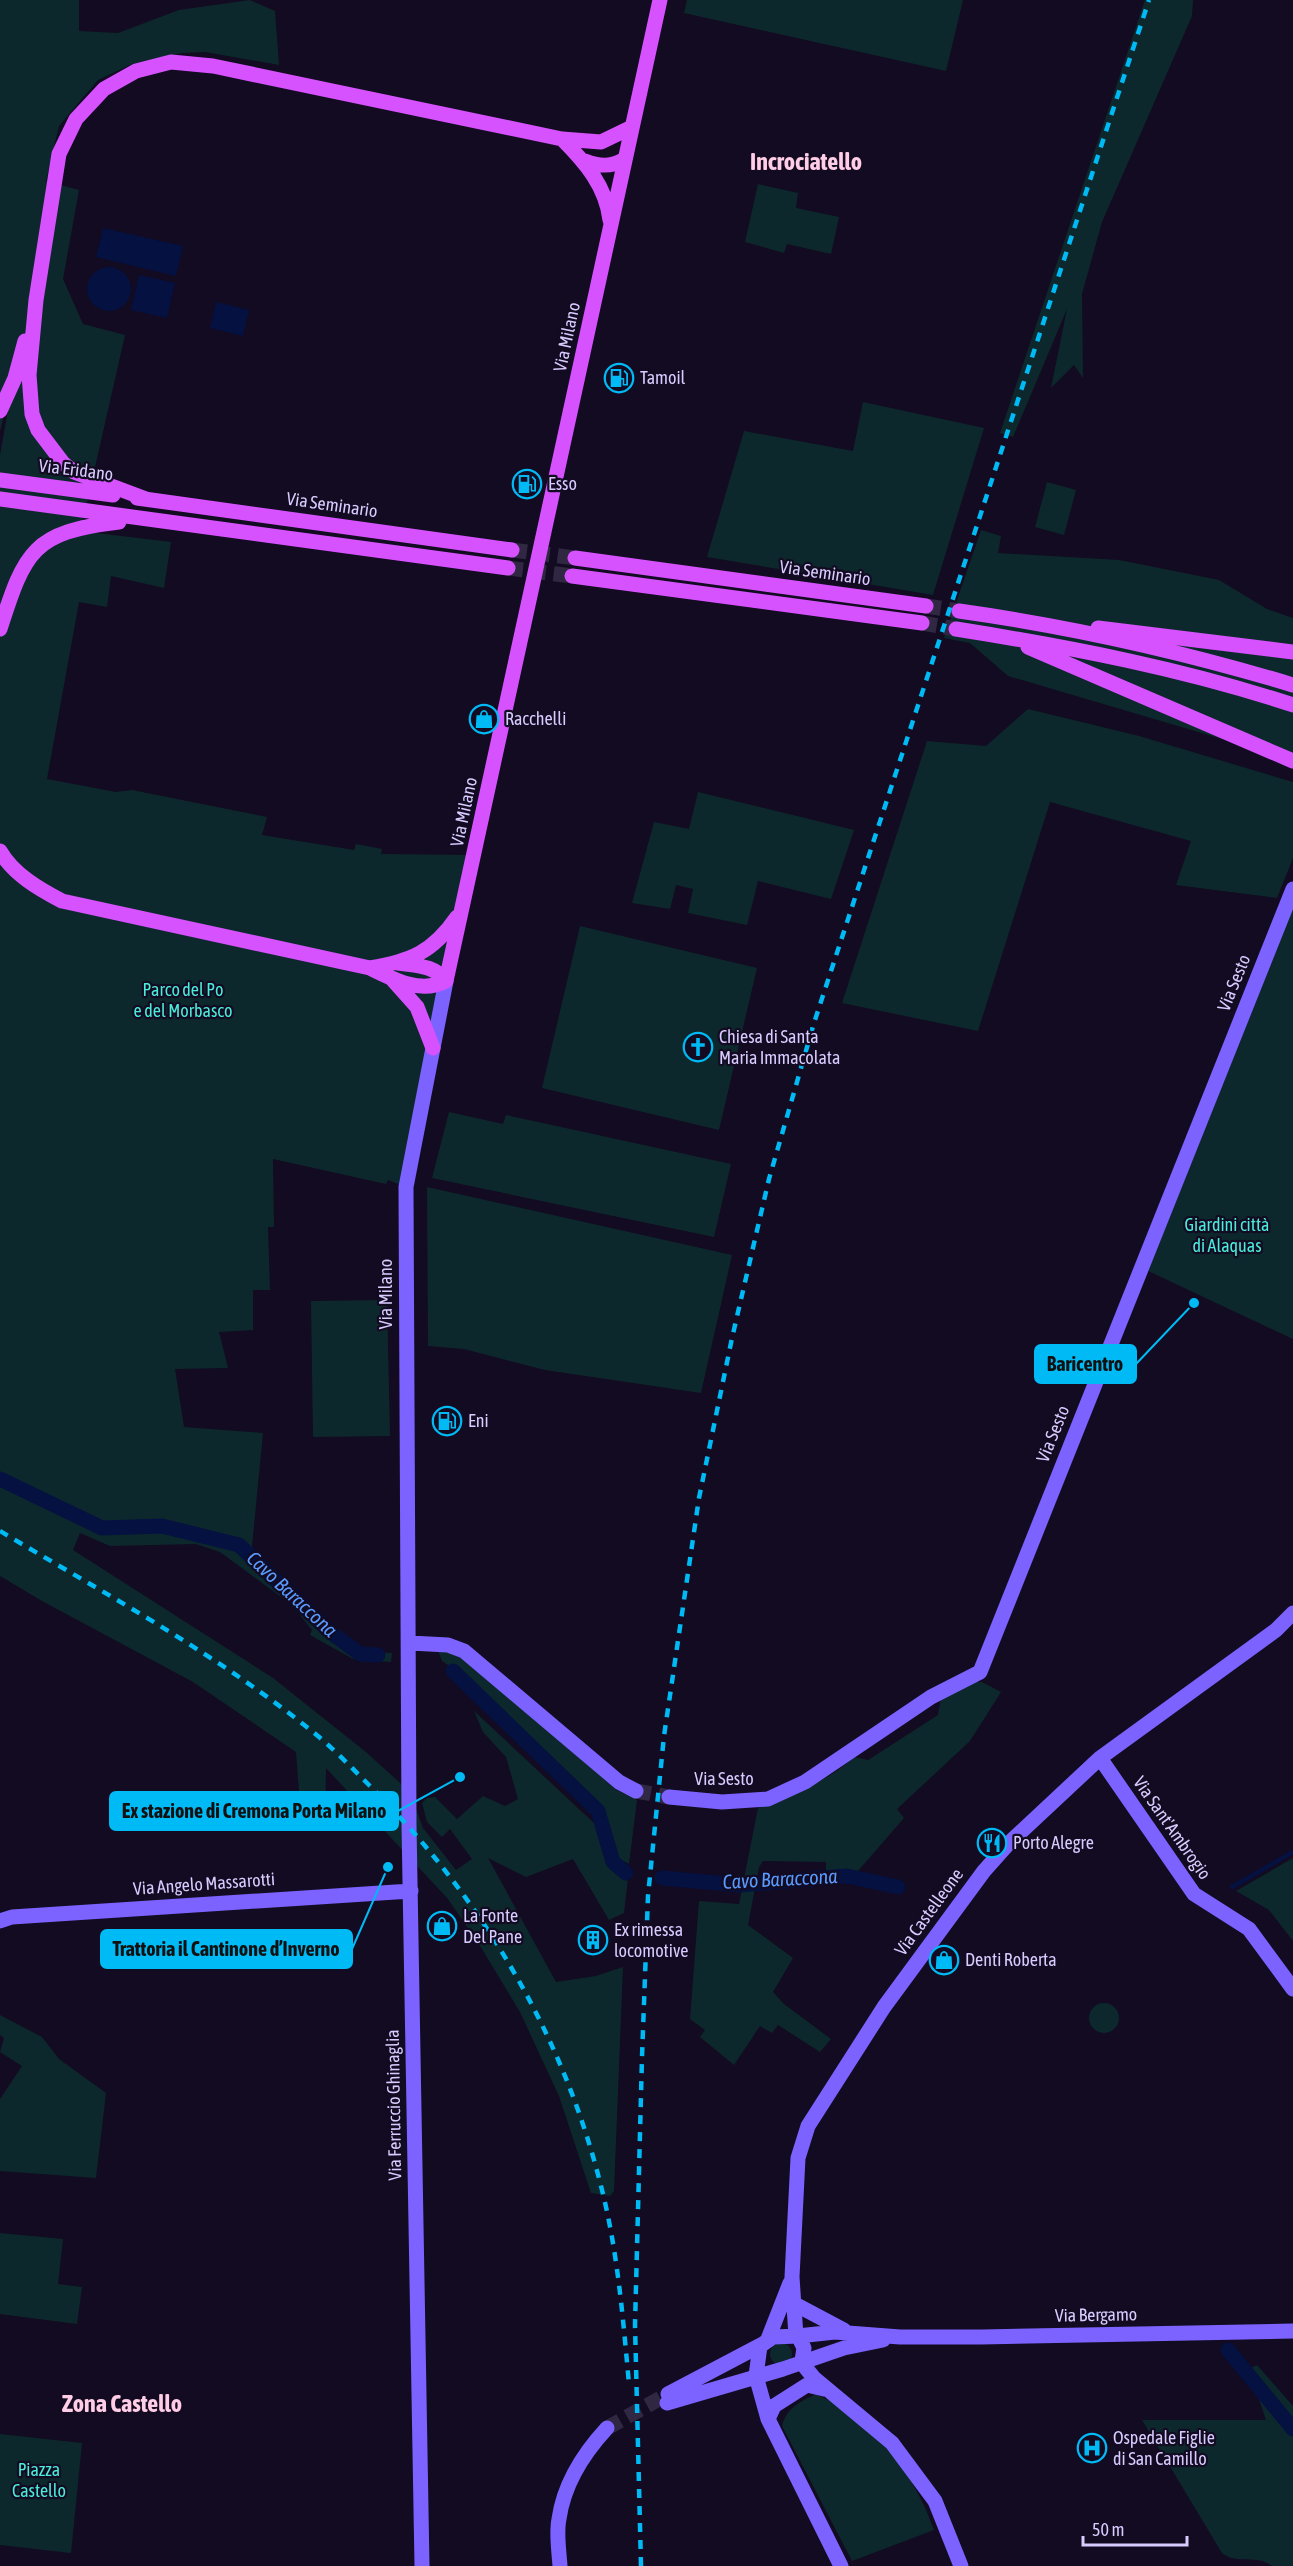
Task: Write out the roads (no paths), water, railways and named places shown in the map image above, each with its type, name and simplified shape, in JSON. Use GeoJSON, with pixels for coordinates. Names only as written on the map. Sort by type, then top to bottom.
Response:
{"type":"FeatureCollection","features":[{"type":"Feature","properties":{"kind":"main road","name":"Via Milano"},"geometry":{"type":"LineString","coordinates":[[410,1643],[406,1188],[446,981],[660,0]]}},
{"type":"Feature","properties":{"kind":"main road"},"geometry":{"type":"LineString","coordinates":[[146,499],[74,472],[63,463],[38,430],[29,397],[36,300],[59,154],[76,119],[104,89],[136,71],[171,62],[213,66],[562,140],[601,142],[620,152],[626,159],[617,164],[603,166],[585,161]]}},
{"type":"Feature","properties":{"kind":"main road"},"geometry":{"type":"LineString","coordinates":[[601,142],[633,127]]}},
{"type":"Feature","properties":{"kind":"main road"},"geometry":{"type":"LineString","coordinates":[[562,140],[585,161],[603,194],[611,226]]}},
{"type":"Feature","properties":{"kind":"main road"},"geometry":{"type":"LineString","coordinates":[[0,411],[15,378],[36,300]]}},
{"type":"Feature","properties":{"kind":"main road","name":"Via Eridano"},"geometry":{"type":"LineString","coordinates":[[0,480],[146,499]]}},
{"type":"Feature","properties":{"kind":"main road"},"geometry":{"type":"LineString","coordinates":[[0,499],[508,568]]}},
{"type":"Feature","properties":{"kind":"main road","name":"Via Seminario"},"geometry":{"type":"LineString","coordinates":[[146,499],[512,550]]}},
{"type":"Feature","properties":{"kind":"main road"},"geometry":{"type":"LineString","coordinates":[[0,629],[15,581],[27,559],[42,543],[78,527],[142,519]]}},
{"type":"Feature","properties":{"kind":"main road","name":"Via Seminario"},"geometry":{"type":"LineString","coordinates":[[575,558],[926,606]]}},
{"type":"Feature","properties":{"kind":"main road","name":"Via Seminario"},"geometry":{"type":"LineString","coordinates":[[572,576],[922,623]]}},
{"type":"Feature","properties":{"kind":"main road"},"geometry":{"type":"LineString","coordinates":[[959,611],[1038,623],[1206,659],[1293,685]]}},
{"type":"Feature","properties":{"kind":"main road"},"geometry":{"type":"LineString","coordinates":[[1038,623],[1136,631],[1293,652]]}},
{"type":"Feature","properties":{"kind":"main road"},"geometry":{"type":"LineString","coordinates":[[956,629],[1003,636],[1182,674],[1293,705]]}},
{"type":"Feature","properties":{"kind":"main road"},"geometry":{"type":"LineString","coordinates":[[1003,636],[1293,761]]}},
{"type":"Feature","properties":{"kind":"main road"},"geometry":{"type":"LineString","coordinates":[[1268,750],[1293,767]]}},
{"type":"Feature","properties":{"kind":"main road"},"geometry":{"type":"LineString","coordinates":[[0,851],[18,872],[38,889],[62,901],[370,968],[392,980],[423,987],[437,986],[446,981],[439,971],[428,967],[398,963]]}},
{"type":"Feature","properties":{"kind":"main road","name":"Via Sesto"},"geometry":{"type":"LineString","coordinates":[[669,1797],[722,1802],[768,1799],[804,1782],[931,1697],[980,1672],[1293,890]]}},
{"type":"Feature","properties":{"kind":"main road"},"geometry":{"type":"LineString","coordinates":[[370,968],[398,963],[431,948],[444,936],[462,910]]}},
{"type":"Feature","properties":{"kind":"main road"},"geometry":{"type":"LineString","coordinates":[[392,980],[417,1007],[433,1048]]}},
{"type":"Feature","properties":{"kind":"main road","name":"Via Castelleone"},"geometry":{"type":"LineString","coordinates":[[802,2361],[804,2348],[797,2336],[792,2277],[798,2158],[808,2126],[884,2007],[984,1871],[1008,1844],[1100,1758],[1276,1630],[1293,1613]]}},
{"type":"Feature","properties":{"kind":"main road"},"geometry":{"type":"LineString","coordinates":[[410,1643],[441,1644],[464,1651],[619,1782],[636,1791]]}},
{"type":"Feature","properties":{"kind":"main road","name":"Via Ferruccio Ghinaglia"},"geometry":{"type":"LineString","coordinates":[[410,1643],[411,1891],[422,2566]]}},
{"type":"Feature","properties":{"kind":"main road","name":"Via Sant'Ambrogio"},"geometry":{"type":"LineString","coordinates":[[1100,1758],[1194,1894],[1249,1929],[1293,1989]]}},
{"type":"Feature","properties":{"kind":"main road","name":"Via Angelo Massarotti"},"geometry":{"type":"LineString","coordinates":[[0,1921],[12,1917],[411,1891]]}},
{"type":"Feature","properties":{"kind":"main road","name":"Via Castelleone"},"geometry":{"type":"LineString","coordinates":[[756,2376],[763,2343],[792,2277]]}},
{"type":"Feature","properties":{"kind":"main road","name":"Via Bergamo"},"geometry":{"type":"LineString","coordinates":[[795,2304],[847,2332]]}},
{"type":"Feature","properties":{"kind":"main road","name":"Via Bergamo"},"geometry":{"type":"LineString","coordinates":[[763,2343],[797,2336],[847,2332],[900,2337],[1293,2331]]}},
{"type":"Feature","properties":{"kind":"main road","name":"Via Bergamo"},"geometry":{"type":"LineString","coordinates":[[756,2376],[829,2353],[900,2337]]}},
{"type":"Feature","properties":{"kind":"main road"},"geometry":{"type":"LineString","coordinates":[[763,2343],[761,2353],[774,2371]]}},
{"type":"Feature","properties":{"kind":"main road"},"geometry":{"type":"LineString","coordinates":[[763,2343],[667,2399],[756,2376],[768,2419],[841,2566]]}},
{"type":"Feature","properties":{"kind":"main road"},"geometry":{"type":"LineString","coordinates":[[826,2387],[829,2353]]}},
{"type":"Feature","properties":{"kind":"main road"},"geometry":{"type":"LineString","coordinates":[[802,2361],[814,2378],[892,2443],[935,2501],[961,2566]]}},
{"type":"Feature","properties":{"kind":"main road"},"geometry":{"type":"LineString","coordinates":[[768,2419],[774,2406],[807,2385],[826,2387]]}},
{"type":"Feature","properties":{"kind":"main road"},"geometry":{"type":"LineString","coordinates":[[560,2566],[558,2519],[570,2481],[587,2450],[607,2428]]}},
{"type":"Feature","properties":{"kind":"waterway","name":"Cavo Baraccona"},"geometry":{"type":"LineString","coordinates":[[0,1479],[102,1528],[162,1526],[239,1545],[329,1631],[360,1654],[378,1655]]}},
{"type":"Feature","properties":{"kind":"waterway","name":"Cavo Baraccona"},"geometry":{"type":"LineString","coordinates":[[453,1671],[598,1811],[613,1862],[626,1873]]}},
{"type":"Feature","properties":{"kind":"waterway"},"geometry":{"type":"LineString","coordinates":[[1232,1887],[1293,1852]]}},
{"type":"Feature","properties":{"kind":"waterway","name":"Cavo Baraccona"},"geometry":{"type":"LineString","coordinates":[[662,1878],[739,1885],[847,1876],[898,1887]]}},
{"type":"Feature","properties":{"kind":"waterway","name":"Cavo Baraccona"},"geometry":{"type":"LineString","coordinates":[[1228,2350],[1293,2429]]}},
{"type":"Feature","properties":{"kind":"tunnel"},"geometry":{"type":"LineString","coordinates":[[512,550],[575,558]]}},
{"type":"Feature","properties":{"kind":"tunnel"},"geometry":{"type":"LineString","coordinates":[[508,568],[572,576]]}},
{"type":"Feature","properties":{"kind":"tunnel"},"geometry":{"type":"LineString","coordinates":[[926,606],[959,611]]}},
{"type":"Feature","properties":{"kind":"tunnel"},"geometry":{"type":"LineString","coordinates":[[922,623],[956,629]]}},
{"type":"Feature","properties":{"kind":"tunnel"},"geometry":{"type":"LineString","coordinates":[[636,1791],[669,1797]]}},
{"type":"Feature","properties":{"kind":"tunnel"},"geometry":{"type":"LineString","coordinates":[[607,2428],[668,2394]]}},
{"type":"Feature","properties":{"kind":"railway"},"geometry":{"type":"LineString","coordinates":[[641,2566],[635,2325],[648,1896],[664,1736],[699,1498],[732,1338],[769,1179],[814,1023],[1149,0]]}},
{"type":"Feature","properties":{"kind":"railway"},"geometry":{"type":"LineString","coordinates":[[0,1531],[196,1649],[272,1700],[308,1728],[370,1786],[411,1829],[483,1922],[514,1972],[541,2024],[565,2077],[586,2133],[602,2190],[612,2238],[629,2384]]}},
{"type":"Feature","properties":{"kind":"place","name":"Tamoil"},"geometry":{"type":"Point","coordinates":[619,378]}},
{"type":"Feature","properties":{"kind":"place","name":"Esso"},"geometry":{"type":"Point","coordinates":[527,484]}},
{"type":"Feature","properties":{"kind":"place","name":"Racchelli"},"geometry":{"type":"Point","coordinates":[484,719]}},
{"type":"Feature","properties":{"kind":"place","name":"Chiesa di Santa Maria Immacolata"},"geometry":{"type":"Point","coordinates":[698,1047]}},
{"type":"Feature","properties":{"kind":"place","name":"Baricentro"},"geometry":{"type":"Point","coordinates":[1194,1303]}},
{"type":"Feature","properties":{"kind":"place","name":"Eni"},"geometry":{"type":"Point","coordinates":[447,1421]}},
{"type":"Feature","properties":{"kind":"place","name":"Ex stazione di Cremona Porta Milano"},"geometry":{"type":"Point","coordinates":[460,1777]}},
{"type":"Feature","properties":{"kind":"place","name":"Porto Alegre"},"geometry":{"type":"Point","coordinates":[992,1843]}},
{"type":"Feature","properties":{"kind":"place","name":"Trattoria il Cantinone d’Inverno"},"geometry":{"type":"Point","coordinates":[388,1867]}},
{"type":"Feature","properties":{"kind":"place","name":"La Fonte Del Pane"},"geometry":{"type":"Point","coordinates":[442,1926]}},
{"type":"Feature","properties":{"kind":"place","name":"Ex rimessa locomotive"},"geometry":{"type":"Point","coordinates":[593,1940]}},
{"type":"Feature","properties":{"kind":"place","name":"Denti Roberta"},"geometry":{"type":"Point","coordinates":[944,1960]}},
{"type":"Feature","properties":{"kind":"place","name":"Ospedale Figlie di San Camillo"},"geometry":{"type":"Point","coordinates":[1092,2448]}},
{"type":"Feature","properties":{"kind":"district","name":"Incrociatello"},"geometry":{"type":"Point","coordinates":[806,162]}},
{"type":"Feature","properties":{"kind":"district","name":"Zona Castello"},"geometry":{"type":"Point","coordinates":[122,2404]}},
{"type":"Feature","properties":{"kind":"park label","name":"Parco del Po e del Morbasco"},"geometry":{"type":"Point","coordinates":[183,1000]}},
{"type":"Feature","properties":{"kind":"park label","name":"Giardini città di Alaquas"},"geometry":{"type":"Point","coordinates":[1227,1235]}},
{"type":"Feature","properties":{"kind":"park label","name":"Piazza Castello"},"geometry":{"type":"Point","coordinates":[39,2480]}}]}
